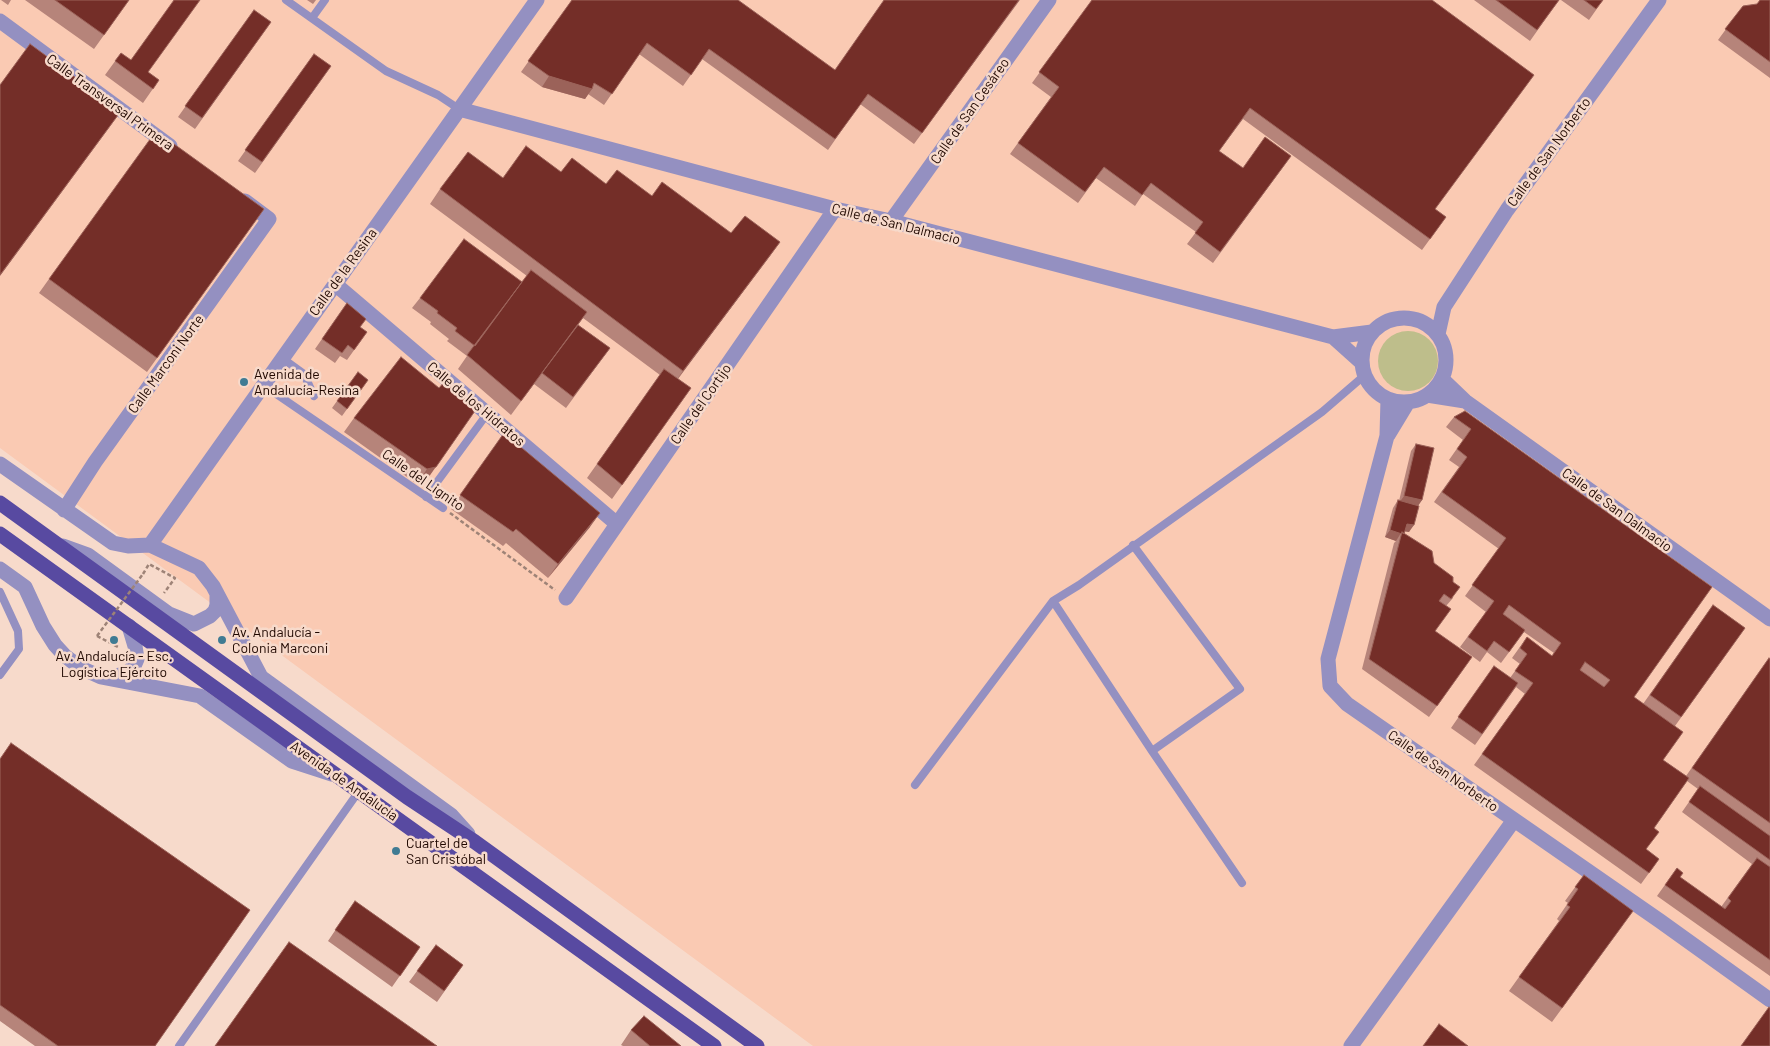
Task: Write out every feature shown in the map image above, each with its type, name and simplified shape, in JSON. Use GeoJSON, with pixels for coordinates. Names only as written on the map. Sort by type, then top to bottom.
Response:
{"type":"FeatureCollection","features":[{"type":"Feature","properties":{"kind":"main road","name":"Avenida de Andalucía"},"geometry":{"type":"LineString","coordinates":[[0,503],[407,797],[475,842],[757,1046]]}},
{"type":"Feature","properties":{"kind":"main road","name":"Avenida de Andalucía"},"geometry":{"type":"LineString","coordinates":[[0,534],[714,1046]]}},
{"type":"Feature","properties":{"kind":"street","name":"Calle de la Resina"},"geometry":{"type":"LineString","coordinates":[[150,545],[536,0]]}},
{"type":"Feature","properties":{"kind":"street","name":"Calle de San Cesáreo"},"geometry":{"type":"LineString","coordinates":[[891,222],[1049,0]]}},
{"type":"Feature","properties":{"kind":"street","name":"Calle de San Norberto"},"geometry":{"type":"LineString","coordinates":[[1438,334],[1444,308],[1507,210],[1659,0]]}},
{"type":"Feature","properties":{"kind":"street","name":"Calle Transversal Primera"},"geometry":{"type":"LineString","coordinates":[[0,21],[182,155]]}},
{"type":"Feature","properties":{"kind":"street","name":"Calle de San Dalmacio"},"geometry":{"type":"LineString","coordinates":[[460,109],[835,209],[1333,337],[1372,332]]}},
{"type":"Feature","properties":{"kind":"street","name":"Calle Marconi Norte"},"geometry":{"type":"LineString","coordinates":[[64,510],[269,219],[230,190]]}},
{"type":"Feature","properties":{"kind":"street","name":"Calle del Cortijo"},"geometry":{"type":"LineString","coordinates":[[566,598],[835,209]]}},
{"type":"Feature","properties":{"kind":"street","name":"Calle de los Hidratos"},"geometry":{"type":"LineString","coordinates":[[335,284],[617,524]]}},
{"type":"Feature","properties":{"kind":"street"},"geometry":{"type":"LineString","coordinates":[[1418,319],[1438,334],[1445,348],[1447,364],[1442,379],[1427,396],[1408,402],[1388,399],[1374,389],[1364,369],[1364,347],[1372,332],[1385,322],[1401,317],[1418,319],[1444,308]]}},
{"type":"Feature","properties":{"kind":"street","name":"Calle de San Dalmacio"},"geometry":{"type":"LineString","coordinates":[[1333,337],[1364,369]]}},
{"type":"Feature","properties":{"kind":"street","name":"Calle de San Dalmacio"},"geometry":{"type":"LineString","coordinates":[[1442,379],[1465,402],[1770,619]]}},
{"type":"Feature","properties":{"kind":"street","name":"Calle de San Dalmacio"},"geometry":{"type":"LineString","coordinates":[[1427,396],[1465,402]]}},
{"type":"Feature","properties":{"kind":"street","name":"Calle de San Norberto"},"geometry":{"type":"LineString","coordinates":[[1388,399],[1388,436],[1328,659],[1330,686],[1347,704],[1660,921],[1770,1000]]}},
{"type":"Feature","properties":{"kind":"street","name":"Calle de San Norberto"},"geometry":{"type":"LineString","coordinates":[[1388,436],[1408,402]]}},
{"type":"Feature","properties":{"kind":"street","name":"Avenida de Andalucía"},"geometry":{"type":"LineString","coordinates":[[0,464],[113,543],[128,546],[150,545],[199,568],[206,575],[217,594],[261,677],[450,815],[475,842]]}},
{"type":"Feature","properties":{"kind":"street","name":"Avenida de Andalucía"},"geometry":{"type":"LineString","coordinates":[[59,544],[88,555],[169,614],[194,624],[210,616],[214,611],[217,594]]}},
{"type":"Feature","properties":{"kind":"street"},"geometry":{"type":"LineString","coordinates":[[0,570],[25,587],[43,626],[55,645],[65,656],[90,673],[200,696],[292,761],[334,774]]}},
{"type":"Feature","properties":{"kind":"street"},"geometry":{"type":"LineString","coordinates":[[111,678],[128,672],[134,666],[136,659],[135,646],[129,626]]}},
{"type":"Feature","properties":{"kind":"street"},"geometry":{"type":"LineString","coordinates":[[1351,1046],[1514,820]]}},
{"type":"Feature","properties":{"kind":"lane"},"geometry":{"type":"LineString","coordinates":[[286,0],[386,71],[438,94],[460,109]]}},
{"type":"Feature","properties":{"kind":"lane"},"geometry":{"type":"LineString","coordinates":[[312,18],[325,0]]}},
{"type":"Feature","properties":{"kind":"lane"},"geometry":{"type":"LineString","coordinates":[[282,358],[304,374],[314,396]]}},
{"type":"Feature","properties":{"kind":"lane"},"geometry":{"type":"LineString","coordinates":[[915,785],[1053,601],[1079,585],[1322,412],[1364,369]]}},
{"type":"Feature","properties":{"kind":"lane","name":"Calle del Lignito"},"geometry":{"type":"LineString","coordinates":[[262,385],[443,508]]}},
{"type":"Feature","properties":{"kind":"lane"},"geometry":{"type":"LineString","coordinates":[[426,497],[486,414]]}},
{"type":"Feature","properties":{"kind":"lane"},"geometry":{"type":"LineString","coordinates":[[1133,546],[1240,689],[1152,751]]}},
{"type":"Feature","properties":{"kind":"lane"},"geometry":{"type":"LineString","coordinates":[[0,592],[18,631],[19,650],[0,675]]}},
{"type":"Feature","properties":{"kind":"lane"},"geometry":{"type":"LineString","coordinates":[[1053,601],[1152,751],[1242,882]]}},
{"type":"Feature","properties":{"kind":"lane"},"geometry":{"type":"LineString","coordinates":[[179,1046],[359,791]]}},
{"type":"Feature","properties":{"kind":"path","name":"Calle del Lignito"},"geometry":{"type":"LineString","coordinates":[[443,508],[566,598]]}},
{"type":"Feature","properties":{"kind":"path"},"geometry":{"type":"LineString","coordinates":[[124,650],[97,636],[150,564],[174,578],[164,594]]}},
{"type":"Feature","properties":{"kind":"shaded area"},"geometry":{"type":"Polygon","coordinates":[[[0,0],[1770,0],[1770,1046],[813,1046],[0,448],[0,0]]]}},
{"type":"Feature","properties":{"kind":"green space"},"geometry":{"type":"Polygon","coordinates":[[[1408,331],[1424,336],[1429,340],[1433,345],[1438,361],[1433,377],[1429,382],[1424,386],[1408,391],[1392,386],[1387,382],[1383,377],[1378,361],[1383,345],[1387,340],[1392,336],[1408,331]]]}},
{"type":"Feature","properties":{"kind":"building"},"geometry":{"type":"Polygon","coordinates":[[[55,0],[129,0],[104,35],[55,0]]]}},
{"type":"Feature","properties":{"kind":"building"},"geometry":{"type":"Polygon","coordinates":[[[174,0],[200,0],[148,72],[159,80],[153,89],[115,61],[121,53],[131,60],[174,0]]]}},
{"type":"Feature","properties":{"kind":"building"},"geometry":{"type":"Polygon","coordinates":[[[572,0],[738,0],[835,70],[884,0],[1019,0],[922,133],[868,94],[835,139],[709,49],[691,75],[647,43],[612,94],[594,83],[592,89],[549,76],[528,61],[572,0]]]}},
{"type":"Feature","properties":{"kind":"building"},"geometry":{"type":"Polygon","coordinates":[[[1092,0],[1432,0],[1534,75],[1435,209],[1446,217],[1430,239],[1250,108],[1219,151],[1243,168],[1265,137],[1291,156],[1220,252],[1195,233],[1203,222],[1151,183],[1142,195],[1104,167],[1085,192],[1018,143],[1059,87],[1039,72],[1092,0]]]}},
{"type":"Feature","properties":{"kind":"building"},"geometry":{"type":"Polygon","coordinates":[[[1496,0],[1559,0],[1537,30],[1496,0]]]}},
{"type":"Feature","properties":{"kind":"building"},"geometry":{"type":"Polygon","coordinates":[[[1584,0],[1603,0],[1596,9],[1584,0]]]}},
{"type":"Feature","properties":{"kind":"building"},"geometry":{"type":"Polygon","coordinates":[[[1760,0],[1770,0],[1770,62],[1725,29],[1743,6],[1757,4],[1760,0]]]}},
{"type":"Feature","properties":{"kind":"building"},"geometry":{"type":"Polygon","coordinates":[[[254,10],[271,22],[202,118],[185,106],[254,10]]]}},
{"type":"Feature","properties":{"kind":"building"},"geometry":{"type":"Polygon","coordinates":[[[30,44],[121,111],[0,275],[0,85],[30,44]]]}},
{"type":"Feature","properties":{"kind":"building"},"geometry":{"type":"Polygon","coordinates":[[[314,54],[331,66],[262,162],[245,150],[314,54]]]}},
{"type":"Feature","properties":{"kind":"building"},"geometry":{"type":"Polygon","coordinates":[[[156,131],[264,209],[157,358],[49,279],[156,131]]]}},
{"type":"Feature","properties":{"kind":"building"},"geometry":{"type":"Polygon","coordinates":[[[526,146],[561,172],[572,158],[606,184],[617,170],[652,196],[662,182],[731,233],[745,216],[780,242],[683,371],[440,189],[468,152],[503,178],[526,146]]]}},
{"type":"Feature","properties":{"kind":"building"},"geometry":{"type":"Polygon","coordinates":[[[464,239],[522,282],[475,346],[455,331],[457,328],[437,313],[438,311],[420,298],[464,239]]]}},
{"type":"Feature","properties":{"kind":"building"},"geometry":{"type":"Polygon","coordinates":[[[531,270],[587,312],[521,401],[467,355],[531,270]]]}},
{"type":"Feature","properties":{"kind":"building"},"geometry":{"type":"Polygon","coordinates":[[[347,303],[366,319],[360,327],[367,332],[354,350],[348,345],[342,353],[322,339],[347,303]]]}},
{"type":"Feature","properties":{"kind":"building"},"geometry":{"type":"Polygon","coordinates":[[[578,325],[610,348],[573,397],[542,373],[578,325]]]}},
{"type":"Feature","properties":{"kind":"building"},"geometry":{"type":"Polygon","coordinates":[[[401,357],[439,388],[445,381],[477,408],[436,467],[427,469],[354,418],[401,357]]]}},
{"type":"Feature","properties":{"kind":"building"},"geometry":{"type":"Polygon","coordinates":[[[664,369],[691,388],[622,485],[597,464],[664,369]]]}},
{"type":"Feature","properties":{"kind":"building"},"geometry":{"type":"Polygon","coordinates":[[[358,372],[368,380],[347,409],[337,401],[358,372]]]}},
{"type":"Feature","properties":{"kind":"building"},"geometry":{"type":"Polygon","coordinates":[[[1465,411],[1712,587],[1634,697],[1683,732],[1663,760],[1689,778],[1654,828],[1659,832],[1646,849],[1659,859],[1649,873],[1482,754],[1533,683],[1515,671],[1527,654],[1520,648],[1527,637],[1552,656],[1561,643],[1509,605],[1503,614],[1525,630],[1509,652],[1494,641],[1487,651],[1468,637],[1494,601],[1472,585],[1506,538],[1442,492],[1467,457],[1457,449],[1471,429],[1454,417],[1465,411]],[[1585,662],[1580,670],[1604,687],[1610,680],[1585,662]]]}},
{"type":"Feature","properties":{"kind":"building"},"geometry":{"type":"Polygon","coordinates":[[[504,433],[600,513],[558,564],[516,529],[513,532],[460,495],[504,433]]]}},
{"type":"Feature","properties":{"kind":"building"},"geometry":{"type":"Polygon","coordinates":[[[1416,444],[1434,448],[1422,500],[1404,496],[1416,444]]]}},
{"type":"Feature","properties":{"kind":"building"},"geometry":{"type":"Polygon","coordinates":[[[1398,500],[1419,506],[1414,525],[1407,524],[1404,534],[1390,530],[1398,500]]]}},
{"type":"Feature","properties":{"kind":"building"},"geometry":{"type":"Polygon","coordinates":[[[1402,532],[1432,551],[1434,563],[1453,577],[1453,582],[1460,587],[1451,599],[1444,594],[1439,601],[1451,609],[1435,631],[1472,657],[1437,706],[1369,659],[1402,532]]]}},
{"type":"Feature","properties":{"kind":"building"},"geometry":{"type":"Polygon","coordinates":[[[1713,605],[1745,628],[1681,717],[1650,695],[1713,605]]]}},
{"type":"Feature","properties":{"kind":"building"},"geometry":{"type":"Polygon","coordinates":[[[1770,659],[1770,823],[1692,768],[1770,659]]]}},
{"type":"Feature","properties":{"kind":"building"},"geometry":{"type":"Polygon","coordinates":[[[1494,666],[1518,683],[1482,734],[1458,717],[1494,666]]]}},
{"type":"Feature","properties":{"kind":"building"},"geometry":{"type":"Polygon","coordinates":[[[11,743],[250,910],[155,1046],[58,1046],[0,1005],[0,759],[11,743]]]}},
{"type":"Feature","properties":{"kind":"building"},"geometry":{"type":"Polygon","coordinates":[[[1700,786],[1770,836],[1770,860],[1689,802],[1700,786]]]}},
{"type":"Feature","properties":{"kind":"building"},"geometry":{"type":"Polygon","coordinates":[[[1757,858],[1770,867],[1770,960],[1665,885],[1677,868],[1683,873],[1680,877],[1725,909],[1731,901],[1728,898],[1757,858]]]}},
{"type":"Feature","properties":{"kind":"building"},"geometry":{"type":"Polygon","coordinates":[[[1584,875],[1633,911],[1562,1008],[1519,977],[1570,907],[1567,905],[1578,889],[1575,887],[1584,875]]]}},
{"type":"Feature","properties":{"kind":"building"},"geometry":{"type":"Polygon","coordinates":[[[355,901],[420,947],[400,976],[335,930],[355,901]]]}},
{"type":"Feature","properties":{"kind":"building"},"geometry":{"type":"Polygon","coordinates":[[[289,942],[437,1046],[215,1046],[289,942]]]}},
{"type":"Feature","properties":{"kind":"building"},"geometry":{"type":"Polygon","coordinates":[[[436,945],[463,965],[444,991],[417,971],[436,945]]]}},
{"type":"Feature","properties":{"kind":"building"},"geometry":{"type":"Polygon","coordinates":[[[1769,1007],[1770,1046],[1741,1046],[1769,1007]]]}},
{"type":"Feature","properties":{"kind":"building"},"geometry":{"type":"Polygon","coordinates":[[[644,1016],[681,1046],[650,1046],[631,1030],[644,1016]]]}},
{"type":"Feature","properties":{"kind":"building"},"geometry":{"type":"Polygon","coordinates":[[[1439,1024],[1468,1046],[1423,1046],[1439,1024]]]}},
{"type":"Feature","properties":{"kind":"place","name":"Avenida de Andalucía-Resina"},"geometry":{"type":"Point","coordinates":[244,382]}},
{"type":"Feature","properties":{"kind":"place","name":"Av. Andalucía - Esc. Logística Ejército"},"geometry":{"type":"Point","coordinates":[114,640]}},
{"type":"Feature","properties":{"kind":"place","name":"Av. Andalucía - Colonia Marconi"},"geometry":{"type":"Point","coordinates":[222,640]}},
{"type":"Feature","properties":{"kind":"place","name":"Cuartel de San Cristóbal"},"geometry":{"type":"Point","coordinates":[396,851]}}]}
